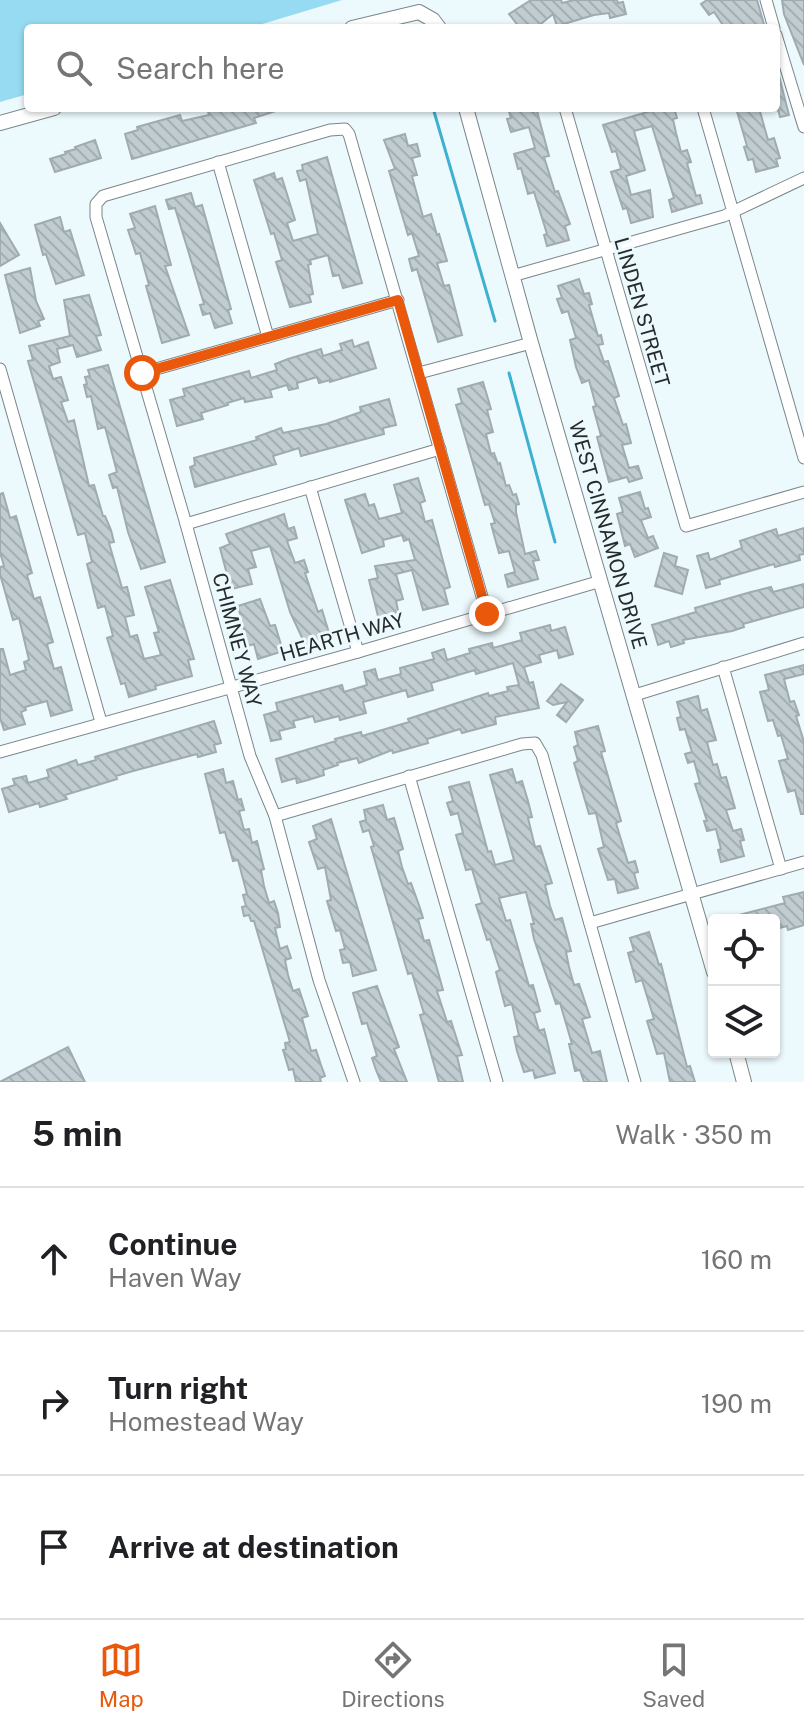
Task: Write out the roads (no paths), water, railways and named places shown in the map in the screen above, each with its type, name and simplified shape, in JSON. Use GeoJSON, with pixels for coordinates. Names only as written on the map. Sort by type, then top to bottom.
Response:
{"type":"FeatureCollection","features":[{"type":"Feature","properties":{"kind":"main road"},"geometry":{"type":"LineString","coordinates":[[367,24],[419,12],[436,24]]}},
{"type":"Feature","properties":{"kind":"main road"},"geometry":{"type":"LineString","coordinates":[[0,123],[40,112]]}},
{"type":"Feature","properties":{"kind":"main road","name":"WEST CINNAMON DRIVE"},"geometry":{"type":"LineString","coordinates":[[467,112],[708,952]]}},
{"type":"Feature","properties":{"kind":"main road"},"geometry":{"type":"LineString","coordinates":[[738,1058],[744,1082]]}},
{"type":"Feature","properties":{"kind":"street"},"geometry":{"type":"LineString","coordinates":[[766,0],[773,24]]}},
{"type":"Feature","properties":{"kind":"street"},"geometry":{"type":"LineString","coordinates":[[780,48],[804,127]]}},
{"type":"Feature","properties":{"kind":"street","name":"LINDEN STREET"},"geometry":{"type":"LineString","coordinates":[[566,112],[686,526],[804,492]]}},
{"type":"Feature","properties":{"kind":"street"},"geometry":{"type":"LineString","coordinates":[[704,112],[804,458]]}},
{"type":"Feature","properties":{"kind":"street"},"geometry":{"type":"LineString","coordinates":[[268,337],[218,162],[330,130],[345,129],[352,140],[487,614]]}},
{"type":"Feature","properties":{"kind":"street","name":"CHIMNEY WAY"},"geometry":{"type":"LineString","coordinates":[[218,162],[103,196],[96,204],[96,217],[250,756],[275,816],[319,980],[354,1082]]}},
{"type":"Feature","properties":{"kind":"street"},"geometry":{"type":"LineString","coordinates":[[512,276],[733,212],[804,178]]}},
{"type":"Feature","properties":{"kind":"street"},"geometry":{"type":"LineString","coordinates":[[142,373],[398,300]]}},
{"type":"Feature","properties":{"kind":"street"},"geometry":{"type":"LineString","coordinates":[[419,373],[531,343]]}},
{"type":"Feature","properties":{"kind":"street"},"geometry":{"type":"LineString","coordinates":[[0,369],[101,722]]}},
{"type":"Feature","properties":{"kind":"street"},"geometry":{"type":"LineString","coordinates":[[186,524],[440,449]]}},
{"type":"Feature","properties":{"kind":"street"},"geometry":{"type":"LineString","coordinates":[[310,487],[358,652]]}},
{"type":"Feature","properties":{"kind":"street","name":"HEARTH WAY"},"geometry":{"type":"LineString","coordinates":[[0,752],[601,581]]}},
{"type":"Feature","properties":{"kind":"street"},"geometry":{"type":"LineString","coordinates":[[635,695],[804,643]]}},
{"type":"Feature","properties":{"kind":"street"},"geometry":{"type":"LineString","coordinates":[[723,667],[781,869]]}},
{"type":"Feature","properties":{"kind":"street"},"geometry":{"type":"LineString","coordinates":[[275,816],[522,744],[535,743],[542,755],[635,1082]]}},
{"type":"Feature","properties":{"kind":"street"},"geometry":{"type":"LineString","coordinates":[[409,776],[497,1082]]}},
{"type":"Feature","properties":{"kind":"street"},"geometry":{"type":"LineString","coordinates":[[590,923],[804,862]]}},
{"type":"Feature","properties":{"kind":"waterway"},"geometry":{"type":"LineString","coordinates":[[434,112],[495,321]]}},
{"type":"Feature","properties":{"kind":"waterway"},"geometry":{"type":"LineString","coordinates":[[509,373],[555,542]]}}]}
